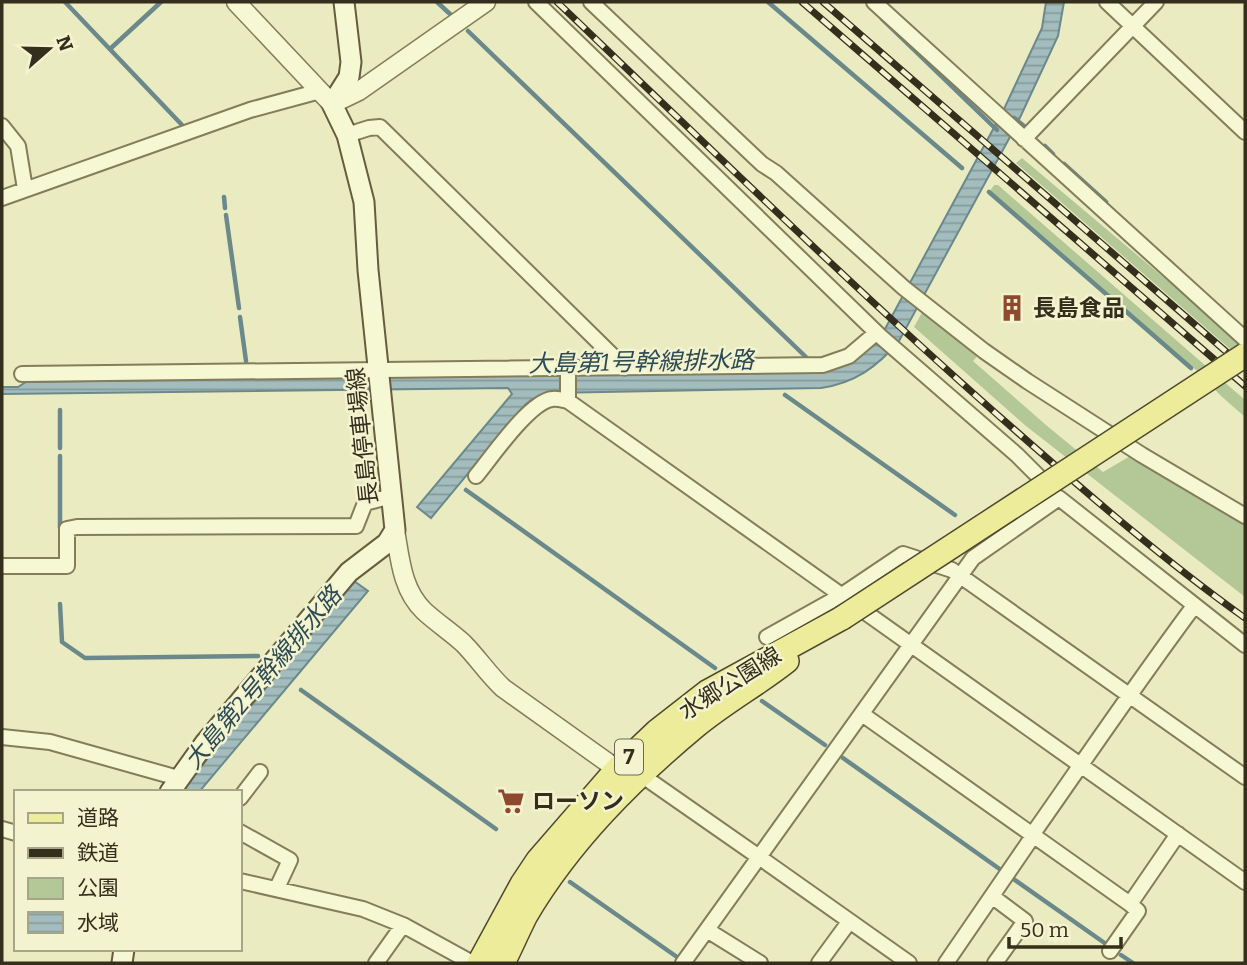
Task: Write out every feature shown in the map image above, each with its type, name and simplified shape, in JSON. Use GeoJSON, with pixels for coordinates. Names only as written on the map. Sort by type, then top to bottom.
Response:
{"type":"FeatureCollection","features":[{"type":"Feature","properties":{"kind":"main road"},"geometry":{"type":"LineString","coordinates":[[326,97],[349,77],[351,62],[344,2]]}},
{"type":"Feature","properties":{"kind":"main road","name":"長島停車場線"},"geometry":{"type":"LineString","coordinates":[[174,785],[349,572],[387,543],[396,530],[368,270],[364,202],[347,135],[326,97]]}},
{"type":"Feature","properties":{"kind":"main road","name":"水郷公園線"},"geometry":{"type":"LineString","coordinates":[[503,963],[526,916],[558,867],[602,814],[657,731],[707,692],[1245,355]]}},
{"type":"Feature","properties":{"kind":"main road","name":"水郷公園線"},"geometry":{"type":"LineString","coordinates":[[479,963],[538,860],[630,775]]}},
{"type":"Feature","properties":{"kind":"street"},"geometry":{"type":"LineString","coordinates":[[236,2],[326,97]]}},
{"type":"Feature","properties":{"kind":"street"},"geometry":{"type":"LineString","coordinates":[[2,198],[250,110],[359,91],[486,2]]}},
{"type":"Feature","properties":{"kind":"street"},"geometry":{"type":"LineString","coordinates":[[536,2],[878,335],[1017,455],[1059,498],[1245,645]]}},
{"type":"Feature","properties":{"kind":"street"},"geometry":{"type":"LineString","coordinates":[[591,2],[762,164],[776,173],[904,288],[984,351],[1142,455],[1245,516]]}},
{"type":"Feature","properties":{"kind":"street"},"geometry":{"type":"LineString","coordinates":[[874,2],[1245,339]]}},
{"type":"Feature","properties":{"kind":"street"},"geometry":{"type":"LineString","coordinates":[[1107,2],[1245,132]]}},
{"type":"Feature","properties":{"kind":"street"},"geometry":{"type":"LineString","coordinates":[[1020,135],[1156,2]]}},
{"type":"Feature","properties":{"kind":"street"},"geometry":{"type":"LineString","coordinates":[[2,126],[18,145],[24,189]]}},
{"type":"Feature","properties":{"kind":"street"},"geometry":{"type":"LineString","coordinates":[[347,135],[380,127],[625,368]]}},
{"type":"Feature","properties":{"kind":"street"},"geometry":{"type":"LineString","coordinates":[[22,374],[568,371],[823,365],[849,356],[878,335]]}},
{"type":"Feature","properties":{"kind":"street"},"geometry":{"type":"LineString","coordinates":[[568,371],[568,398]]}},
{"type":"Feature","properties":{"kind":"street"},"geometry":{"type":"LineString","coordinates":[[476,476],[519,422],[540,404],[550,399],[568,398],[842,607],[911,645],[1245,882]]}},
{"type":"Feature","properties":{"kind":"street"},"geometry":{"type":"LineString","coordinates":[[2,566],[68,566],[67,529],[77,527],[356,526],[365,503],[392,496]]}},
{"type":"Feature","properties":{"kind":"street"},"geometry":{"type":"LineString","coordinates":[[683,963],[973,558],[1059,498]]}},
{"type":"Feature","properties":{"kind":"street"},"geometry":{"type":"LineString","coordinates":[[396,530],[402,572],[410,592],[422,609],[461,642],[503,688],[630,775],[759,857],[909,963]]}},
{"type":"Feature","properties":{"kind":"street"},"geometry":{"type":"LineString","coordinates":[[766,637],[842,607],[903,554],[952,570],[1245,777]]}},
{"type":"Feature","properties":{"kind":"street"},"geometry":{"type":"LineString","coordinates":[[946,963],[1005,880],[1009,868],[1194,606]]}},
{"type":"Feature","properties":{"kind":"street"},"geometry":{"type":"LineString","coordinates":[[862,714],[1138,911],[1110,951]]}},
{"type":"Feature","properties":{"kind":"street"},"geometry":{"type":"LineString","coordinates":[[2,737],[50,742],[174,785]]}},
{"type":"Feature","properties":{"kind":"street"},"geometry":{"type":"LineString","coordinates":[[242,795],[260,772]]}},
{"type":"Feature","properties":{"kind":"street"},"geometry":{"type":"LineString","coordinates":[[242,833],[290,860],[277,888]]}},
{"type":"Feature","properties":{"kind":"street"},"geometry":{"type":"LineString","coordinates":[[1130,904],[1178,834]]}},
{"type":"Feature","properties":{"kind":"street"},"geometry":{"type":"LineString","coordinates":[[242,881],[363,909],[403,925],[472,963]]}},
{"type":"Feature","properties":{"kind":"street"},"geometry":{"type":"LineString","coordinates":[[993,897],[1025,921],[995,963]]}},
{"type":"Feature","properties":{"kind":"street"},"geometry":{"type":"LineString","coordinates":[[819,963],[849,922]]}},
{"type":"Feature","properties":{"kind":"street"},"geometry":{"type":"LineString","coordinates":[[376,963],[403,925]]}},
{"type":"Feature","properties":{"kind":"street"},"geometry":{"type":"LineString","coordinates":[[707,930],[760,963]]}},
{"type":"Feature","properties":{"kind":"green space"},"geometry":{"type":"Polygon","coordinates":[[[1022,158],[1245,346],[1245,362],[1016,163],[1022,158]]]}},
{"type":"Feature","properties":{"kind":"green space"},"geometry":{"type":"Polygon","coordinates":[[[994,185],[998,185],[1245,400],[1245,417],[1195,369],[990,191],[994,185]]]}},
{"type":"Feature","properties":{"kind":"green space"},"geometry":{"type":"Polygon","coordinates":[[[924,309],[981,352],[973,361],[1103,472],[1132,455],[1245,518],[1245,597],[1026,426],[914,327],[924,309]]]}},
{"type":"Feature","properties":{"kind":"water"},"geometry":{"type":"Polygon","coordinates":[[[1046,2],[1064,2],[1058,36],[1017,124],[899,341],[874,366],[855,378],[821,388],[549,393],[525,405],[431,518],[417,507],[512,394],[508,388],[2,394],[2,387],[18,387],[26,382],[828,370],[876,339],[879,340],[1004,109],[1042,28],[1046,2]]]}},
{"type":"Feature","properties":{"kind":"water"},"geometry":{"type":"Polygon","coordinates":[[[354,581],[368,591],[201,790],[182,790],[354,581]]]}},
{"type":"Feature","properties":{"kind":"waterway"},"geometry":{"type":"LineString","coordinates":[[65,2],[182,125]]}},
{"type":"Feature","properties":{"kind":"waterway"},"geometry":{"type":"LineString","coordinates":[[110,49],[161,2]]}},
{"type":"Feature","properties":{"kind":"waterway"},"geometry":{"type":"LineString","coordinates":[[437,2],[450,14]]}},
{"type":"Feature","properties":{"kind":"waterway"},"geometry":{"type":"LineString","coordinates":[[768,2],[962,168]]}},
{"type":"Feature","properties":{"kind":"waterway"},"geometry":{"type":"LineString","coordinates":[[882,19],[997,130]]}},
{"type":"Feature","properties":{"kind":"waterway"},"geometry":{"type":"LineString","coordinates":[[468,31],[807,358]]}},
{"type":"Feature","properties":{"kind":"waterway"},"geometry":{"type":"LineString","coordinates":[[1014,118],[1024,126]]}},
{"type":"Feature","properties":{"kind":"waterway"},"geometry":{"type":"LineString","coordinates":[[1045,146],[1053,154]]}},
{"type":"Feature","properties":{"kind":"waterway"},"geometry":{"type":"LineString","coordinates":[[1064,164],[1106,202]]}},
{"type":"Feature","properties":{"kind":"waterway"},"geometry":{"type":"LineString","coordinates":[[989,192],[1191,368]]}},
{"type":"Feature","properties":{"kind":"waterway"},"geometry":{"type":"LineString","coordinates":[[224,197],[225,208]]}},
{"type":"Feature","properties":{"kind":"waterway"},"geometry":{"type":"LineString","coordinates":[[226,215],[239,308]]}},
{"type":"Feature","properties":{"kind":"waterway"},"geometry":{"type":"LineString","coordinates":[[240,317],[246,361]]}},
{"type":"Feature","properties":{"kind":"waterway"},"geometry":{"type":"LineString","coordinates":[[785,395],[955,515]]}},
{"type":"Feature","properties":{"kind":"waterway"},"geometry":{"type":"LineString","coordinates":[[60,410],[60,448]]}},
{"type":"Feature","properties":{"kind":"waterway"},"geometry":{"type":"LineString","coordinates":[[60,456],[60,528]]}},
{"type":"Feature","properties":{"kind":"waterway"},"geometry":{"type":"LineString","coordinates":[[466,490],[715,668]]}},
{"type":"Feature","properties":{"kind":"waterway","name":"大島第2号幹線排水路"},"geometry":{"type":"LineString","coordinates":[[60,604],[62,642],[85,658],[258,656]]}},
{"type":"Feature","properties":{"kind":"waterway"},"geometry":{"type":"LineString","coordinates":[[301,690],[496,829]]}},
{"type":"Feature","properties":{"kind":"waterway"},"geometry":{"type":"LineString","coordinates":[[762,701],[825,745]]}},
{"type":"Feature","properties":{"kind":"waterway"},"geometry":{"type":"LineString","coordinates":[[843,758],[1001,870]]}},
{"type":"Feature","properties":{"kind":"waterway"},"geometry":{"type":"LineString","coordinates":[[1012,878],[1106,944]]}},
{"type":"Feature","properties":{"kind":"waterway"},"geometry":{"type":"LineString","coordinates":[[570,882],[677,957]]}},
{"type":"Feature","properties":{"kind":"waterway"},"geometry":{"type":"LineString","coordinates":[[1121,955],[1133,963]]}},
{"type":"Feature","properties":{"kind":"railway"},"geometry":{"type":"LineString","coordinates":[[557,2],[784,219],[957,379],[1128,528],[1245,618]]}},
{"type":"Feature","properties":{"kind":"railway"},"geometry":{"type":"LineString","coordinates":[[802,2],[1245,386]]}},
{"type":"Feature","properties":{"kind":"railway"},"geometry":{"type":"LineString","coordinates":[[823,2],[1245,368]]}},
{"type":"Feature","properties":{"kind":"place","name":"長島食品"},"geometry":{"type":"Point","coordinates":[1012,308]}},
{"type":"Feature","properties":{"kind":"place","name":"ローソン"},"geometry":{"type":"Point","coordinates":[511,801]}},
{"type":"Feature","properties":{"kind":"water label","name":"大島第1号幹線排水路"},"geometry":{"type":"Point","coordinates":[641,362]}}]}
